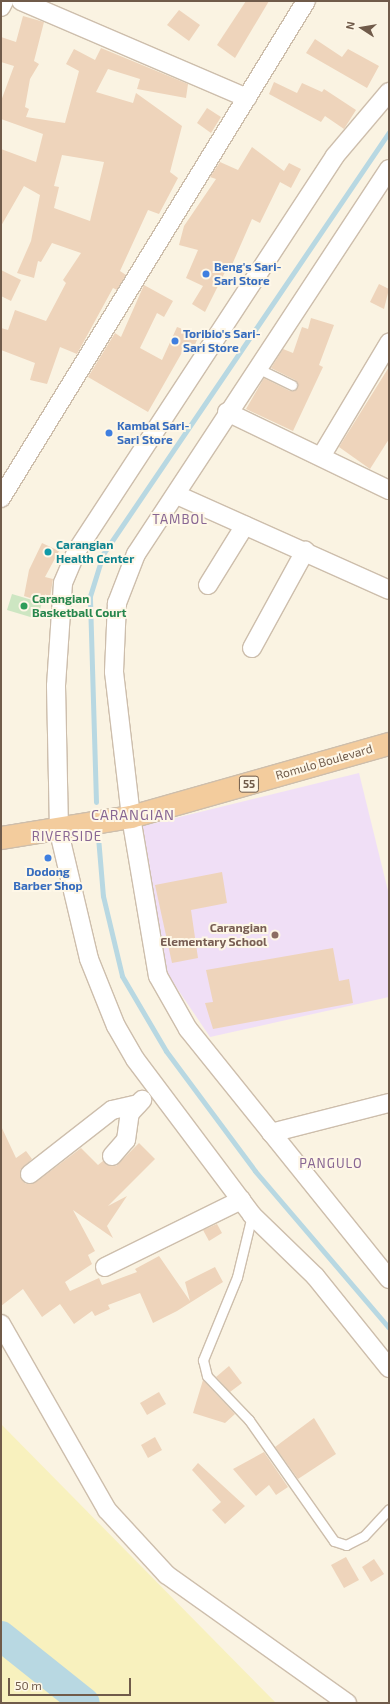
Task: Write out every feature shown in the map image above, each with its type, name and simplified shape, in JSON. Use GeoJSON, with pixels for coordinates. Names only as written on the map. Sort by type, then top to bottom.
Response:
{"type":"FeatureCollection","features":[{"type":"Feature","properties":{"kind":"highway","name":"Romulo Boulevard"},"geometry":{"type":"LineString","coordinates":[[1,838],[59,832],[131,817],[389,744]]}},
{"type":"Feature","properties":{"kind":"street"},"geometry":{"type":"LineString","coordinates":[[1,7],[4,1]]}},
{"type":"Feature","properties":{"kind":"street"},"geometry":{"type":"LineString","coordinates":[[21,1],[247,98]]}},
{"type":"Feature","properties":{"kind":"street"},"geometry":{"type":"LineString","coordinates":[[1,498],[306,1]]}},
{"type":"Feature","properties":{"kind":"street"},"geometry":{"type":"LineString","coordinates":[[389,92],[335,156],[71,563],[63,583],[58,615],[56,686],[59,832],[89,959],[116,1026],[156,1087],[252,1215],[315,1276],[389,1368]]}},
{"type":"Feature","properties":{"kind":"street"},"geometry":{"type":"LineString","coordinates":[[389,169],[227,412],[177,495],[136,554],[117,603],[114,672],[131,817],[158,976],[188,1029],[389,1279]]}},
{"type":"Feature","properties":{"kind":"street"},"geometry":{"type":"LineString","coordinates":[[322,455],[389,343]]}},
{"type":"Feature","properties":{"kind":"street"},"geometry":{"type":"LineString","coordinates":[[227,412],[387,484]]}},
{"type":"Feature","properties":{"kind":"street"},"geometry":{"type":"LineString","coordinates":[[177,495],[389,590]]}},
{"type":"Feature","properties":{"kind":"street"},"geometry":{"type":"LineString","coordinates":[[208,585],[245,525]]}},
{"type":"Feature","properties":{"kind":"street"},"geometry":{"type":"LineString","coordinates":[[252,648],[305,552]]}},
{"type":"Feature","properties":{"kind":"street"},"geometry":{"type":"LineString","coordinates":[[112,1156],[124,1144],[128,1116],[156,1087]]}},
{"type":"Feature","properties":{"kind":"street"},"geometry":{"type":"LineString","coordinates":[[271,1133],[389,1103]]}},
{"type":"Feature","properties":{"kind":"street"},"geometry":{"type":"LineString","coordinates":[[30,1174],[112,1110],[138,1104]]}},
{"type":"Feature","properties":{"kind":"street"},"geometry":{"type":"LineString","coordinates":[[106,1267],[241,1200]]}},
{"type":"Feature","properties":{"kind":"street"},"geometry":{"type":"LineString","coordinates":[[1,1324],[107,1510],[167,1575],[347,1703]]}},
{"type":"Feature","properties":{"kind":"lane"},"geometry":{"type":"LineString","coordinates":[[256,368],[292,385]]}},
{"type":"Feature","properties":{"kind":"lane"},"geometry":{"type":"LineString","coordinates":[[252,1215],[237,1277],[203,1360],[207,1376],[249,1420],[334,1541],[346,1545],[364,1536],[389,1508]]}},
{"type":"Feature","properties":{"kind":"shaded area","name":"Carangian Elementary School"},"geometry":{"type":"Polygon","coordinates":[[[359,773],[389,895],[389,997],[210,1037],[168,975],[139,827],[359,773]]]}},
{"type":"Feature","properties":{"kind":"green space","name":"Carangian Basketball Court"},"geometry":{"type":"Polygon","coordinates":[[[12,594],[42,603],[37,619],[7,610],[12,594]]]}},
{"type":"Feature","properties":{"kind":"sand"},"geometry":{"type":"Polygon","coordinates":[[[1,1424],[276,1703],[1,1703],[1,1424]]]}},
{"type":"Feature","properties":{"kind":"building"},"geometry":{"type":"Polygon","coordinates":[[[246,1],[269,1],[235,58],[217,45],[246,1]]]}},
{"type":"Feature","properties":{"kind":"building"},"geometry":{"type":"Polygon","coordinates":[[[179,10],[200,25],[189,41],[167,25],[179,10]]]}},
{"type":"Feature","properties":{"kind":"building"},"geometry":{"type":"Polygon","coordinates":[[[23,16],[44,22],[34,61],[39,64],[30,79],[25,107],[29,109],[26,117],[65,123],[79,71],[66,64],[74,49],[95,60],[101,48],[188,84],[186,98],[137,89],[140,79],[108,69],[96,92],[133,103],[136,93],[182,126],[170,172],[178,178],[159,214],[148,210],[120,271],[126,275],[117,290],[113,288],[77,354],[60,347],[47,384],[30,380],[35,363],[1,350],[1,328],[8,330],[15,310],[46,321],[66,283],[63,280],[81,253],[52,243],[41,262],[38,261],[34,278],[17,273],[31,241],[40,195],[24,186],[1,226],[1,149],[36,162],[43,134],[1,119],[1,101],[14,66],[1,62],[1,37],[16,42],[23,16]],[[62,155],[54,186],[59,187],[54,208],[90,221],[104,162],[62,155]]]}},
{"type":"Feature","properties":{"kind":"building"},"geometry":{"type":"Polygon","coordinates":[[[315,39],[342,57],[348,49],[379,66],[367,88],[306,53],[315,39]]]}},
{"type":"Feature","properties":{"kind":"building"},"geometry":{"type":"Polygon","coordinates":[[[274,82],[297,93],[302,83],[322,92],[324,89],[356,110],[344,129],[325,116],[321,122],[269,94],[274,82]]]}},
{"type":"Feature","properties":{"kind":"building"},"geometry":{"type":"Polygon","coordinates":[[[207,108],[221,117],[211,133],[197,123],[207,108]]]}},
{"type":"Feature","properties":{"kind":"building"},"geometry":{"type":"Polygon","coordinates":[[[252,147],[284,171],[289,163],[301,169],[291,188],[280,182],[260,223],[252,219],[231,267],[228,266],[205,312],[192,304],[203,286],[186,278],[198,250],[179,245],[184,226],[216,179],[210,177],[220,162],[238,170],[252,147]]]}},
{"type":"Feature","properties":{"kind":"building"},"geometry":{"type":"Polygon","coordinates":[[[1,270],[21,280],[11,301],[1,296],[1,270]]]}},
{"type":"Feature","properties":{"kind":"building"},"geometry":{"type":"Polygon","coordinates":[[[379,284],[389,289],[384,309],[370,302],[379,284]]]}},
{"type":"Feature","properties":{"kind":"building"},"geometry":{"type":"Polygon","coordinates":[[[144,285],[173,301],[164,317],[157,313],[140,348],[162,360],[177,327],[199,335],[192,352],[184,349],[148,412],[88,377],[115,333],[121,337],[144,285]]]}},
{"type":"Feature","properties":{"kind":"building"},"geometry":{"type":"Polygon","coordinates":[[[311,318],[334,325],[319,365],[323,367],[293,431],[246,409],[264,378],[290,391],[297,388],[295,380],[271,368],[283,349],[293,353],[302,327],[308,329],[311,318]]]}},
{"type":"Feature","properties":{"kind":"building"},"geometry":{"type":"Polygon","coordinates":[[[389,367],[389,439],[370,469],[339,447],[389,367]]]}},
{"type":"Feature","properties":{"kind":"building"},"geometry":{"type":"Polygon","coordinates":[[[42,543],[59,551],[45,577],[53,579],[49,604],[24,596],[29,570],[42,543]]]}},
{"type":"Feature","properties":{"kind":"building"},"geometry":{"type":"Polygon","coordinates":[[[222,872],[227,903],[191,910],[198,958],[172,963],[155,885],[222,872]]]}},
{"type":"Feature","properties":{"kind":"building"},"geometry":{"type":"Polygon","coordinates":[[[333,948],[339,981],[349,979],[353,1003],[213,1029],[205,1003],[213,1002],[206,970],[333,948]]]}},
{"type":"Feature","properties":{"kind":"building"},"geometry":{"type":"Polygon","coordinates":[[[1,1126],[16,1158],[26,1151],[32,1159],[20,1170],[22,1180],[26,1184],[36,1182],[81,1148],[98,1165],[103,1161],[116,1166],[139,1143],[155,1159],[108,1206],[127,1196],[107,1226],[113,1238],[73,1210],[95,1251],[88,1255],[92,1264],[65,1282],[70,1291],[99,1278],[102,1285],[137,1272],[135,1269],[159,1256],[190,1301],[185,1282],[215,1267],[223,1282],[177,1311],[153,1323],[140,1293],[108,1305],[110,1309],[95,1316],[92,1311],[74,1324],[60,1304],[42,1317],[23,1289],[1,1306],[1,1126]]]}},
{"type":"Feature","properties":{"kind":"building"},"geometry":{"type":"Polygon","coordinates":[[[217,1224],[222,1233],[209,1241],[203,1230],[217,1224]]]}},
{"type":"Feature","properties":{"kind":"building"},"geometry":{"type":"Polygon","coordinates":[[[229,1366],[242,1383],[230,1392],[216,1377],[229,1366]]]}},
{"type":"Feature","properties":{"kind":"building"},"geometry":{"type":"Polygon","coordinates":[[[203,1380],[235,1414],[225,1423],[193,1413],[203,1380]]]}},
{"type":"Feature","properties":{"kind":"building"},"geometry":{"type":"Polygon","coordinates":[[[159,1392],[166,1404],[147,1415],[140,1403],[159,1392]]]}},
{"type":"Feature","properties":{"kind":"building"},"geometry":{"type":"Polygon","coordinates":[[[314,1418],[336,1454],[298,1479],[275,1447],[314,1418]]]}},
{"type":"Feature","properties":{"kind":"building"},"geometry":{"type":"Polygon","coordinates":[[[155,1437],[162,1450],[148,1458],[141,1445],[155,1437]]]}},
{"type":"Feature","properties":{"kind":"building"},"geometry":{"type":"Polygon","coordinates":[[[264,1452],[288,1487],[276,1495],[269,1485],[256,1496],[233,1469],[264,1452]]]}},
{"type":"Feature","properties":{"kind":"building"},"geometry":{"type":"Polygon","coordinates":[[[198,1463],[245,1506],[225,1524],[212,1510],[221,1502],[192,1470],[198,1463]]]}},
{"type":"Feature","properties":{"kind":"building"},"geometry":{"type":"Polygon","coordinates":[[[346,1557],[359,1580],[344,1588],[331,1565],[346,1557]]]}},
{"type":"Feature","properties":{"kind":"building"},"geometry":{"type":"Polygon","coordinates":[[[374,1559],[384,1574],[371,1582],[362,1567],[374,1559]]]}},
{"type":"Feature","properties":{"kind":"waterway"},"geometry":{"type":"LineString","coordinates":[[96,802],[90,596],[103,554],[389,132]]}},
{"type":"Feature","properties":{"kind":"waterway"},"geometry":{"type":"LineString","coordinates":[[98,837],[103,896],[122,976],[166,1051],[255,1171],[389,1328]]}},
{"type":"Feature","properties":{"kind":"waterway"},"geometry":{"type":"LineString","coordinates":[[1,1636],[85,1703]]}},
{"type":"Feature","properties":{"kind":"place","name":"Beng's Sari- Sari Store"},"geometry":{"type":"Point","coordinates":[206,274]}},
{"type":"Feature","properties":{"kind":"place","name":"Toribio's Sari- Sari Store"},"geometry":{"type":"Point","coordinates":[175,341]}},
{"type":"Feature","properties":{"kind":"place","name":"Kambal Sari- Sari Store"},"geometry":{"type":"Point","coordinates":[109,433]}},
{"type":"Feature","properties":{"kind":"place","name":"Carangian Health Center"},"geometry":{"type":"Point","coordinates":[48,552]}},
{"type":"Feature","properties":{"kind":"place","name":"Carangian Basketball Court"},"geometry":{"type":"Point","coordinates":[24,606]}},
{"type":"Feature","properties":{"kind":"place","name":"Dodong Barber Shop"},"geometry":{"type":"Point","coordinates":[48,858]}},
{"type":"Feature","properties":{"kind":"place","name":"Carangian Elementary School"},"geometry":{"type":"Point","coordinates":[275,935]}},
{"type":"Feature","properties":{"kind":"district","name":"TAMBOL"},"geometry":{"type":"Point","coordinates":[180,519]}},
{"type":"Feature","properties":{"kind":"district","name":"CARANGIAN"},"geometry":{"type":"Point","coordinates":[133,815]}},
{"type":"Feature","properties":{"kind":"district","name":"RIVERSIDE"},"geometry":{"type":"Point","coordinates":[67,836]}},
{"type":"Feature","properties":{"kind":"district","name":"PANGULO"},"geometry":{"type":"Point","coordinates":[331,1163]}}]}
